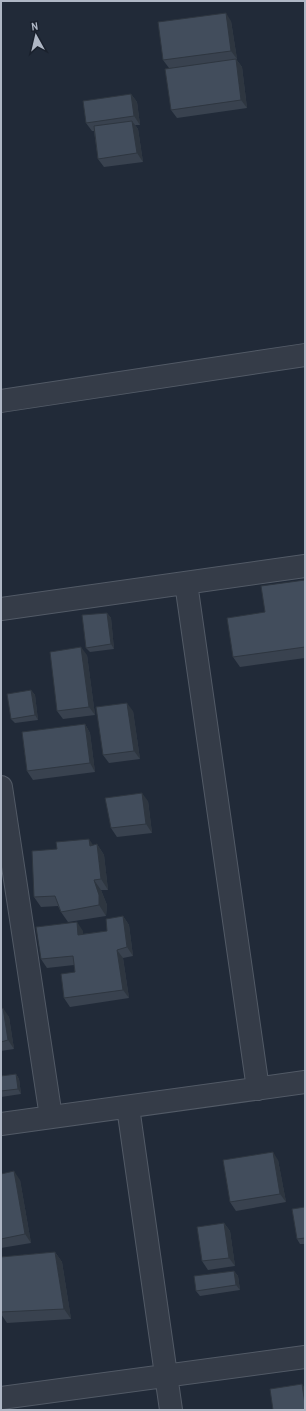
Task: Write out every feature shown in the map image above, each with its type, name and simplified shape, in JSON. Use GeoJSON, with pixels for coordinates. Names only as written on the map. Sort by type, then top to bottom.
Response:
{"type":"FeatureCollection","features":[{"type":"Feature","properties":{"kind":"street"},"geometry":{"type":"LineString","coordinates":[[1,401],[305,355]]}},
{"type":"Feature","properties":{"kind":"street"},"geometry":{"type":"LineString","coordinates":[[1,609],[305,566]]}},
{"type":"Feature","properties":{"kind":"street"},"geometry":{"type":"LineString","coordinates":[[186,583],[258,1089]]}},
{"type":"Feature","properties":{"kind":"street"},"geometry":{"type":"LineString","coordinates":[[1,786],[51,1118]]}},
{"type":"Feature","properties":{"kind":"street"},"geometry":{"type":"LineString","coordinates":[[1,1124],[305,1082]]}},
{"type":"Feature","properties":{"kind":"street"},"geometry":{"type":"LineString","coordinates":[[128,1107],[171,1410]]}},
{"type":"Feature","properties":{"kind":"street"},"geometry":{"type":"LineString","coordinates":[[1,1398],[305,1357]]}},
{"type":"Feature","properties":{"kind":"building"},"geometry":{"type":"Polygon","coordinates":[[[226,13],[231,51],[163,60],[158,22],[226,13]]]}},
{"type":"Feature","properties":{"kind":"building"},"geometry":{"type":"Polygon","coordinates":[[[236,59],[241,100],[171,110],[165,69],[236,59]]]}},
{"type":"Feature","properties":{"kind":"building"},"geometry":{"type":"Polygon","coordinates":[[[131,94],[134,116],[86,123],[83,101],[131,94]]]}},
{"type":"Feature","properties":{"kind":"building"},"geometry":{"type":"Polygon","coordinates":[[[132,121],[137,153],[98,159],[94,126],[132,121]]]}},
{"type":"Feature","properties":{"kind":"building"},"geometry":{"type":"Polygon","coordinates":[[[305,580],[305,647],[233,657],[227,618],[265,612],[261,586],[305,580]]]}},
{"type":"Feature","properties":{"kind":"building"},"geometry":{"type":"Polygon","coordinates":[[[107,613],[111,644],[86,648],[82,615],[107,613]]]}},
{"type":"Feature","properties":{"kind":"building"},"geometry":{"type":"Polygon","coordinates":[[[81,647],[89,707],[57,711],[50,652],[81,647]]]}},
{"type":"Feature","properties":{"kind":"building"},"geometry":{"type":"Polygon","coordinates":[[[31,690],[35,715],[11,719],[7,694],[31,690]]]}},
{"type":"Feature","properties":{"kind":"building"},"geometry":{"type":"Polygon","coordinates":[[[127,703],[134,751],[103,755],[96,707],[127,703]]]}},
{"type":"Feature","properties":{"kind":"building"},"geometry":{"type":"Polygon","coordinates":[[[85,724],[90,763],[27,771],[22,732],[85,724]]]}},
{"type":"Feature","properties":{"kind":"building"},"geometry":{"type":"Polygon","coordinates":[[[142,793],[146,824],[111,828],[105,798],[142,793]]]}},
{"type":"Feature","properties":{"kind":"building"},"geometry":{"type":"Polygon","coordinates":[[[89,839],[90,846],[97,844],[101,879],[94,880],[99,895],[99,905],[61,912],[55,896],[34,897],[32,851],[57,849],[56,842],[89,839]]]}},
{"type":"Feature","properties":{"kind":"building"},"geometry":{"type":"Polygon","coordinates":[[[123,916],[127,947],[117,950],[123,990],[64,998],[61,974],[75,972],[73,956],[41,959],[36,927],[77,922],[78,935],[107,931],[106,919],[123,916]]]}},
{"type":"Feature","properties":{"kind":"building"},"geometry":{"type":"Polygon","coordinates":[[[3,1008],[8,1040],[1,1042],[1,1009],[3,1008]]]}},
{"type":"Feature","properties":{"kind":"building"},"geometry":{"type":"Polygon","coordinates":[[[16,1074],[18,1089],[1,1091],[1,1076],[16,1074]]]}},
{"type":"Feature","properties":{"kind":"building"},"geometry":{"type":"Polygon","coordinates":[[[273,1152],[280,1194],[230,1202],[223,1160],[273,1152]]]}},
{"type":"Feature","properties":{"kind":"building"},"geometry":{"type":"Polygon","coordinates":[[[14,1171],[25,1234],[1,1239],[1,1174],[14,1171]]]}},
{"type":"Feature","properties":{"kind":"building"},"geometry":{"type":"Polygon","coordinates":[[[305,1207],[305,1238],[297,1239],[292,1209],[305,1207]]]}},
{"type":"Feature","properties":{"kind":"building"},"geometry":{"type":"Polygon","coordinates":[[[224,1223],[229,1258],[202,1261],[197,1227],[224,1223]]]}},
{"type":"Feature","properties":{"kind":"building"},"geometry":{"type":"Polygon","coordinates":[[[55,1252],[64,1309],[1,1312],[1,1257],[55,1252]]]}},
{"type":"Feature","properties":{"kind":"building"},"geometry":{"type":"Polygon","coordinates":[[[234,1271],[236,1285],[196,1291],[194,1276],[234,1271]]]}},
{"type":"Feature","properties":{"kind":"building"},"geometry":{"type":"Polygon","coordinates":[[[302,1384],[305,1410],[273,1410],[270,1389],[302,1384]]]}}]}
